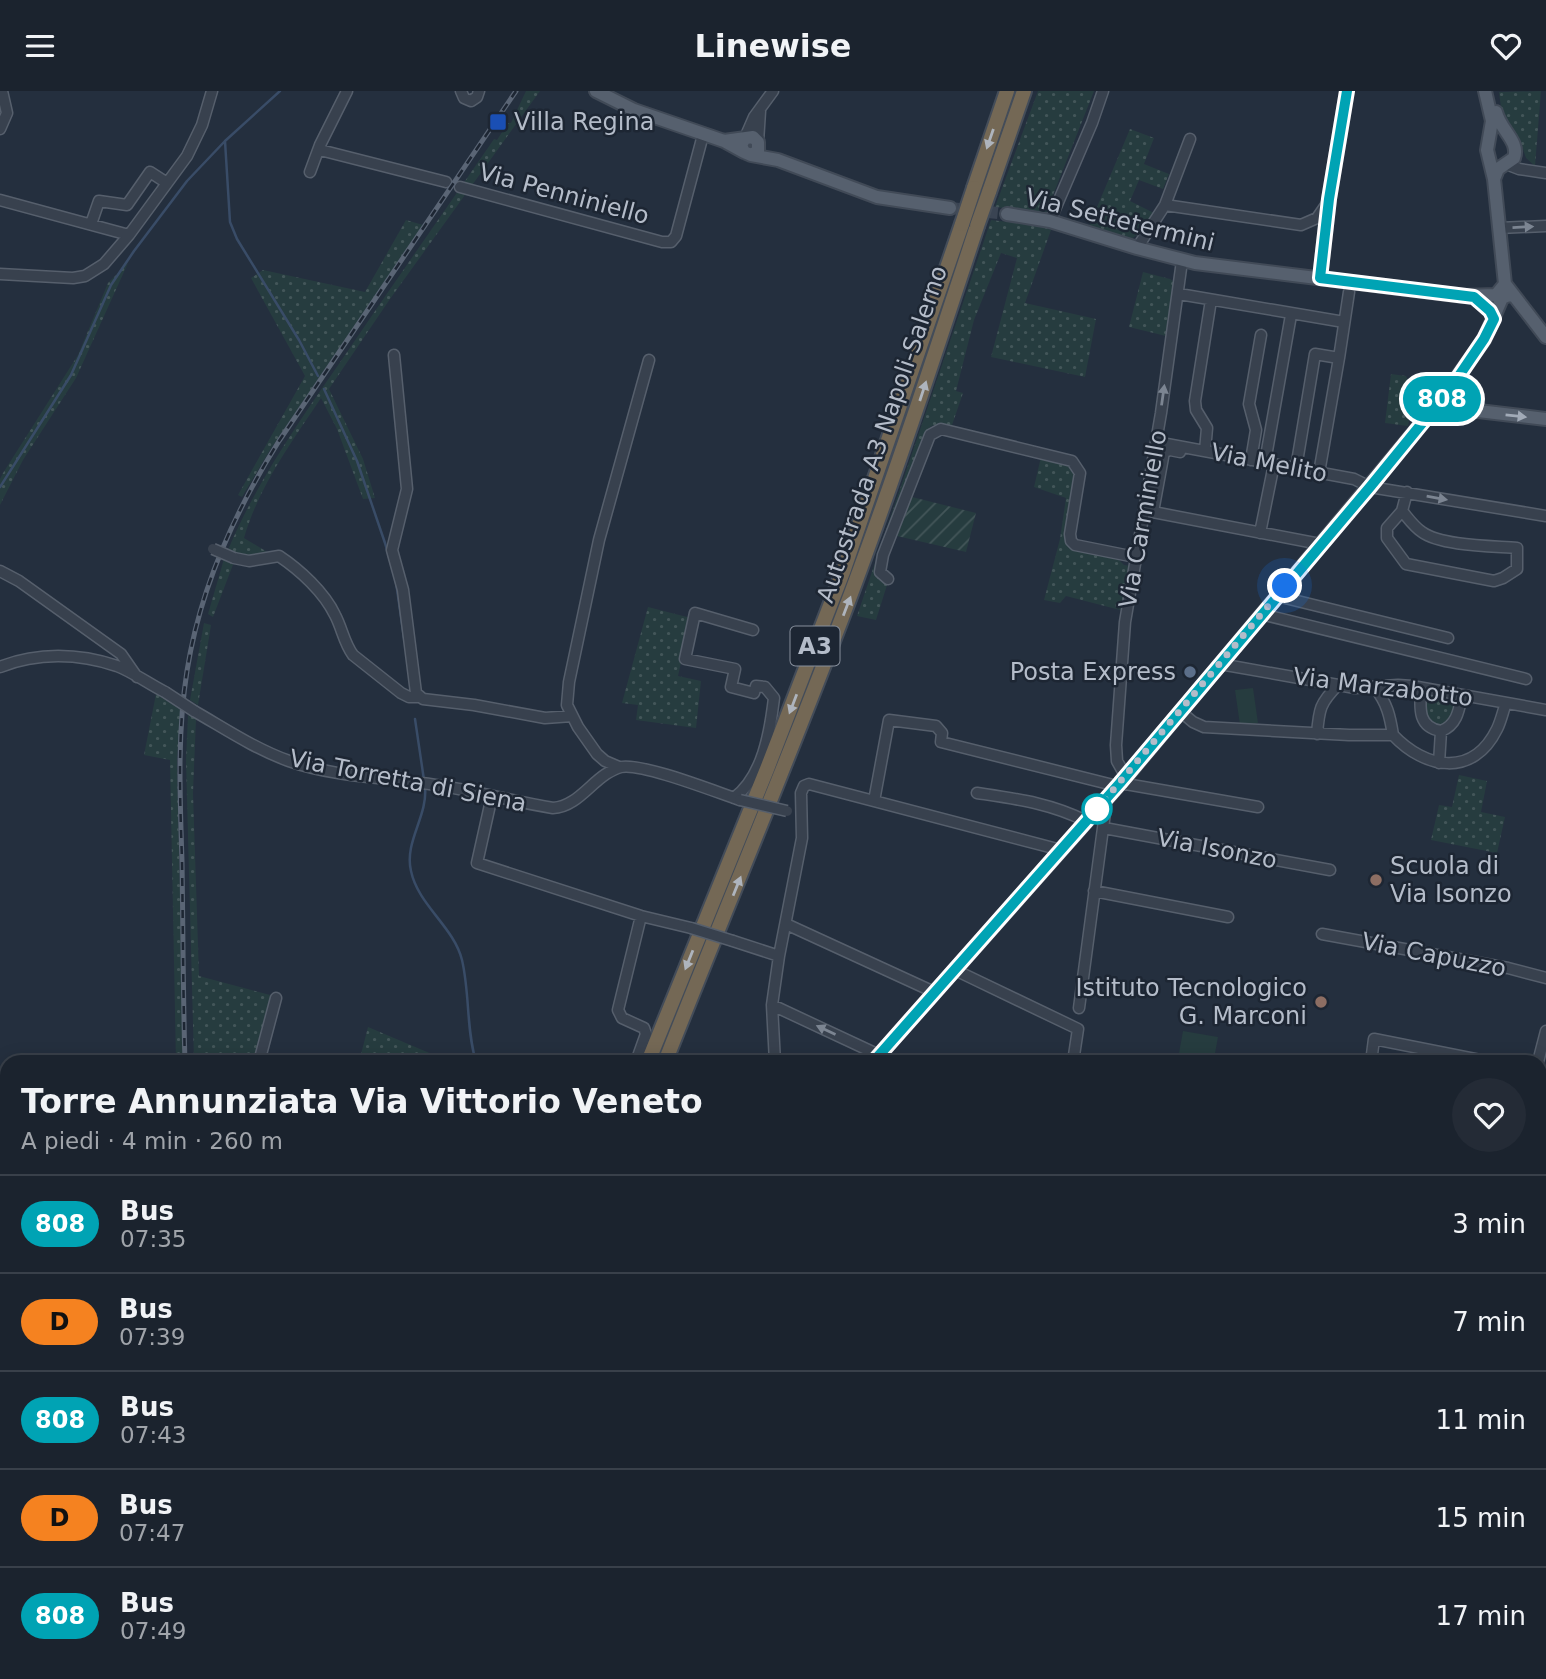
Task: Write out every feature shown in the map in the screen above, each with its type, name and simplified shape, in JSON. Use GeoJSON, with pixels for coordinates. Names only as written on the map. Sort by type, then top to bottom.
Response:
{"type":"FeatureCollection","features":[{"type":"Feature","properties":{"kind":"highway","name":"Autostrada A3 Napoli-Salerno"},"geometry":{"type":"LineString","coordinates":[[651,1055],[772,757],[843,572],[1007,91]]}},
{"type":"Feature","properties":{"kind":"highway","name":"Autostrada A3 Napoli-Salerno"},"geometry":{"type":"LineString","coordinates":[[668,1055],[853,590],[1024,91]]}},
{"type":"Feature","properties":{"kind":"highway"},"geometry":{"type":"LineString","coordinates":[[1007,137],[1030,91]]}},
{"type":"Feature","properties":{"kind":"main road"},"geometry":{"type":"LineString","coordinates":[[596,91],[653,118],[703,135],[751,147],[778,160],[878,197],[950,208]]}},
{"type":"Feature","properties":{"kind":"main road"},"geometry":{"type":"LineString","coordinates":[[1320,278],[1329,199],[1347,91]]}},
{"type":"Feature","properties":{"kind":"main road"},"geometry":{"type":"LineString","coordinates":[[1485,91],[1490,110],[1488,152],[1494,179],[1505,284],[1546,337]]}},
{"type":"Feature","properties":{"kind":"main road"},"geometry":{"type":"LineString","coordinates":[[1493,91],[1497,120],[1515,144],[1508,161],[1494,179]]}},
{"type":"Feature","properties":{"kind":"main road","name":"Via Settetermini"},"geometry":{"type":"LineString","coordinates":[[1007,214],[1050,221],[1182,261],[1474,297]]}},
{"type":"Feature","properties":{"kind":"main road"},"geometry":{"type":"LineString","coordinates":[[1474,297],[1496,295],[1505,284]]}},
{"type":"Feature","properties":{"kind":"main road"},"geometry":{"type":"LineString","coordinates":[[879,1055],[1121,782],[1370,487],[1437,406],[1484,339],[1505,295],[1513,296]]}},
{"type":"Feature","properties":{"kind":"main road"},"geometry":{"type":"LineString","coordinates":[[1474,297],[1490,311],[1494,319]]}},
{"type":"Feature","properties":{"kind":"main road"},"geometry":{"type":"LineString","coordinates":[[1437,406],[1546,419]]}},
{"type":"Feature","properties":{"kind":"street"},"geometry":{"type":"LineString","coordinates":[[0,129],[7,113],[2,91]]}},
{"type":"Feature","properties":{"kind":"street"},"geometry":{"type":"LineString","coordinates":[[0,274],[61,279],[85,276],[104,264],[129,235],[196,139],[212,91]]}},
{"type":"Feature","properties":{"kind":"street"},"geometry":{"type":"LineString","coordinates":[[310,171],[347,91]]}},
{"type":"Feature","properties":{"kind":"street"},"geometry":{"type":"LineString","coordinates":[[461,91],[464,98],[471,101],[478,91]]}},
{"type":"Feature","properties":{"kind":"street"},"geometry":{"type":"LineString","coordinates":[[751,147],[749,125],[773,91]]}},
{"type":"Feature","properties":{"kind":"street"},"geometry":{"type":"LineString","coordinates":[[1050,221],[1103,91]]}},
{"type":"Feature","properties":{"kind":"street"},"geometry":{"type":"LineString","coordinates":[[751,147],[760,111]]}},
{"type":"Feature","properties":{"kind":"street","name":"Via Penniniello"},"geometry":{"type":"LineString","coordinates":[[460,187],[667,242],[676,236],[703,135]]}},
{"type":"Feature","properties":{"kind":"street"},"geometry":{"type":"LineString","coordinates":[[1137,248],[1165,205],[1190,139]]}},
{"type":"Feature","properties":{"kind":"street"},"geometry":{"type":"LineString","coordinates":[[320,150],[446,182]]}},
{"type":"Feature","properties":{"kind":"street"},"geometry":{"type":"LineString","coordinates":[[1508,161],[1546,173]]}},
{"type":"Feature","properties":{"kind":"street"},"geometry":{"type":"LineString","coordinates":[[91,224],[99,201],[127,205],[150,172],[167,183]]}},
{"type":"Feature","properties":{"kind":"street"},"geometry":{"type":"LineString","coordinates":[[1165,205],[1301,225],[1317,218],[1329,199]]}},
{"type":"Feature","properties":{"kind":"street"},"geometry":{"type":"LineString","coordinates":[[0,200],[129,235]]}},
{"type":"Feature","properties":{"kind":"street"},"geometry":{"type":"LineString","coordinates":[[1499,228],[1546,226]]}},
{"type":"Feature","properties":{"kind":"street","name":"Via Carminiello"},"geometry":{"type":"LineString","coordinates":[[1121,782],[1117,753],[1125,622],[1156,442],[1182,261]]}},
{"type":"Feature","properties":{"kind":"street"},"geometry":{"type":"LineString","coordinates":[[1319,473],[1349,292]]}},
{"type":"Feature","properties":{"kind":"street"},"geometry":{"type":"LineString","coordinates":[[1179,294],[1344,322]]}},
{"type":"Feature","properties":{"kind":"street"},"geometry":{"type":"LineString","coordinates":[[1205,451],[1207,428],[1196,410],[1195,401],[1211,300]]}},
{"type":"Feature","properties":{"kind":"street"},"geometry":{"type":"LineString","coordinates":[[1260,533],[1291,315]]}},
{"type":"Feature","properties":{"kind":"street"},"geometry":{"type":"LineString","coordinates":[[1251,460],[1256,430],[1249,404],[1261,335]]}},
{"type":"Feature","properties":{"kind":"street"},"geometry":{"type":"LineString","coordinates":[[1296,468],[1315,354],[1339,358]]}},
{"type":"Feature","properties":{"kind":"street"},"geometry":{"type":"LineString","coordinates":[[394,355],[407,489],[392,550],[403,590],[414,686],[418,697]]}},
{"type":"Feature","properties":{"kind":"street"},"geometry":{"type":"LineString","coordinates":[[649,360],[599,540],[576,645],[567,705],[597,754],[605,761],[619,767],[635,767],[702,786],[737,799],[787,811],[801,811]]}},
{"type":"Feature","properties":{"kind":"street"},"geometry":{"type":"LineString","coordinates":[[888,579],[880,572],[883,555],[930,435],[941,429],[1072,461],[1080,473],[1071,541],[1075,545],[1135,557]]}},
{"type":"Feature","properties":{"kind":"street","name":"Via Melito"},"geometry":{"type":"LineString","coordinates":[[1156,442],[1271,466],[1354,479],[1370,487],[1546,516]]}},
{"type":"Feature","properties":{"kind":"street"},"geometry":{"type":"LineString","coordinates":[[1271,466],[1170,450],[1164,452],[1153,512],[1320,544]]}},
{"type":"Feature","properties":{"kind":"street"},"geometry":{"type":"LineString","coordinates":[[1402,511],[1421,532],[1434,538],[1517,548],[1517,569],[1494,581],[1406,564],[1387,538],[1387,528],[1402,511],[1407,492]]}},
{"type":"Feature","properties":{"kind":"street"},"geometry":{"type":"LineString","coordinates":[[213,549],[249,561],[279,556],[288,562],[319,592],[335,615],[353,655],[409,697],[545,718],[572,716]]}},
{"type":"Feature","properties":{"kind":"street"},"geometry":{"type":"LineString","coordinates":[[0,572],[19,581],[121,654],[137,677]]}},
{"type":"Feature","properties":{"kind":"street"},"geometry":{"type":"LineString","coordinates":[[1277,596],[1448,638]]}},
{"type":"Feature","properties":{"kind":"street"},"geometry":{"type":"LineString","coordinates":[[737,799],[751,782],[768,737],[774,698],[765,687],[756,686],[754,693],[732,687],[735,669],[685,659],[695,613],[753,629]]}},
{"type":"Feature","properties":{"kind":"street"},"geometry":{"type":"LineString","coordinates":[[1261,614],[1525,679]]}},
{"type":"Feature","properties":{"kind":"street","name":"Via Torretta di Siena"},"geometry":{"type":"LineString","coordinates":[[0,667],[36,657],[72,656],[119,667],[248,742],[285,760],[347,775],[423,783],[559,808],[568,805],[608,772],[619,767]]}},
{"type":"Feature","properties":{"kind":"street","name":"Via Marzabotto"},"geometry":{"type":"LineString","coordinates":[[1220,664],[1355,688],[1398,685],[1546,710]]}},
{"type":"Feature","properties":{"kind":"street"},"geometry":{"type":"LineString","coordinates":[[1317,734],[1322,702],[1338,685]]}},
{"type":"Feature","properties":{"kind":"street"},"geometry":{"type":"LineString","coordinates":[[1375,688],[1390,714],[1393,736]]}},
{"type":"Feature","properties":{"kind":"street"},"geometry":{"type":"LineString","coordinates":[[1421,688],[1421,719],[1426,725],[1441,731],[1447,729],[1455,720],[1462,695]]}},
{"type":"Feature","properties":{"kind":"street"},"geometry":{"type":"LineString","coordinates":[[1181,712],[1204,727],[1393,736],[1419,757],[1448,765],[1462,762],[1476,754],[1497,729],[1506,703]]}},
{"type":"Feature","properties":{"kind":"street"},"geometry":{"type":"LineString","coordinates":[[874,801],[889,720],[936,726],[942,733],[941,742],[1121,782],[1258,807]]}},
{"type":"Feature","properties":{"kind":"street"},"geometry":{"type":"LineString","coordinates":[[1439,764],[1441,731]]}},
{"type":"Feature","properties":{"kind":"street"},"geometry":{"type":"LineString","coordinates":[[775,1055],[772,1005],[803,838],[801,793],[804,786],[809,784],[1061,850]]}},
{"type":"Feature","properties":{"kind":"street"},"geometry":{"type":"LineString","coordinates":[[977,793],[1044,803],[1086,821]]}},
{"type":"Feature","properties":{"kind":"street"},"geometry":{"type":"LineString","coordinates":[[492,796],[477,863],[641,916],[691,928],[779,956]]}},
{"type":"Feature","properties":{"kind":"street"},"geometry":{"type":"LineString","coordinates":[[1079,1008],[1107,798]]}},
{"type":"Feature","properties":{"kind":"street","name":"Via Isonzo"},"geometry":{"type":"LineString","coordinates":[[1104,828],[1330,870]]}},
{"type":"Feature","properties":{"kind":"street"},"geometry":{"type":"LineString","coordinates":[[1094,891],[1228,917]]}},
{"type":"Feature","properties":{"kind":"street"},"geometry":{"type":"LineString","coordinates":[[638,1055],[646,1034],[644,1028],[622,1018],[618,1010],[641,916]]}},
{"type":"Feature","properties":{"kind":"street"},"geometry":{"type":"LineString","coordinates":[[786,924],[934,992]]}},
{"type":"Feature","properties":{"kind":"street","name":"Via Capuzzo"},"geometry":{"type":"LineString","coordinates":[[1322,934],[1508,968],[1546,978]]}},
{"type":"Feature","properties":{"kind":"street"},"geometry":{"type":"LineString","coordinates":[[954,970],[1078,1029],[1074,1055]]}},
{"type":"Feature","properties":{"kind":"street"},"geometry":{"type":"LineString","coordinates":[[261,1055],[276,998]]}},
{"type":"Feature","properties":{"kind":"street"},"geometry":{"type":"LineString","coordinates":[[772,1005],[868,1055]]}},
{"type":"Feature","properties":{"kind":"street"},"geometry":{"type":"LineString","coordinates":[[1540,1055],[1546,1031]]}},
{"type":"Feature","properties":{"kind":"street"},"geometry":{"type":"LineString","coordinates":[[1372,1055],[1374,1039],[1455,1055]]}},
{"type":"Feature","properties":{"kind":"green space"},"geometry":{"type":"Polygon","coordinates":[[[526,91],[540,91],[390,299],[329,389],[363,459],[375,498],[363,499],[337,429],[321,398],[277,465],[250,519],[244,538],[269,553],[249,557],[228,550],[252,500],[295,428],[494,139],[497,140],[508,123],[511,123],[526,91]]]}},
{"type":"Feature","properties":{"kind":"green space"},"geometry":{"type":"Polygon","coordinates":[[[1038,91],[1094,91],[1046,213],[995,207],[1038,91]]]}},
{"type":"Feature","properties":{"kind":"green space"},"geometry":{"type":"Polygon","coordinates":[[[1541,91],[1535,166],[1526,158],[1519,138],[1503,123],[1499,92],[1541,91]]]}},
{"type":"Feature","properties":{"kind":"green space"},"geometry":{"type":"Polygon","coordinates":[[[1130,129],[1154,138],[1144,164],[1169,174],[1163,189],[1139,180],[1130,201],[1154,213],[1146,229],[1131,239],[1089,226],[1130,129]]]}},
{"type":"Feature","properties":{"kind":"green space"},"geometry":{"type":"Polygon","coordinates":[[[406,220],[423,225],[270,450],[242,497],[238,495],[305,376],[251,278],[263,270],[365,292],[406,220]]]}},
{"type":"Feature","properties":{"kind":"green space"},"geometry":{"type":"Polygon","coordinates":[[[991,220],[1042,226],[1051,230],[1025,303],[1096,319],[1085,377],[991,357],[1017,258],[1001,253],[974,320],[956,391],[963,393],[951,428],[934,425],[930,427],[876,562],[875,574],[887,585],[876,620],[857,616],[991,220]]]}},
{"type":"Feature","properties":{"kind":"green space"},"geometry":{"type":"Polygon","coordinates":[[[128,263],[76,378],[23,460],[0,505],[0,479],[3,473],[78,355],[108,283],[128,263]]]}},
{"type":"Feature","properties":{"kind":"green space"},"geometry":{"type":"Polygon","coordinates":[[[1143,272],[1170,279],[1177,284],[1170,337],[1129,327],[1143,272]]]}},
{"type":"Feature","properties":{"kind":"green space"},"geometry":{"type":"Polygon","coordinates":[[[1391,374],[1406,376],[1410,385],[1431,391],[1430,396],[1414,394],[1408,426],[1385,423],[1391,374]]]}},
{"type":"Feature","properties":{"kind":"green space"},"geometry":{"type":"Polygon","coordinates":[[[1041,457],[1073,466],[1076,476],[1066,544],[1116,557],[1124,565],[1131,566],[1124,611],[1066,596],[1060,603],[1044,600],[1060,539],[1066,498],[1034,487],[1041,457]]]}},
{"type":"Feature","properties":{"kind":"green space"},"geometry":{"type":"Polygon","coordinates":[[[912,497],[976,513],[966,552],[897,536],[912,497]]]}},
{"type":"Feature","properties":{"kind":"green space"},"geometry":{"type":"Polygon","coordinates":[[[224,559],[234,562],[213,617],[208,614],[224,559]]]}},
{"type":"Feature","properties":{"kind":"green space"},"geometry":{"type":"Polygon","coordinates":[[[648,607],[691,618],[678,676],[701,681],[696,728],[636,720],[638,705],[622,703],[648,607]]]}},
{"type":"Feature","properties":{"kind":"green space"},"geometry":{"type":"Polygon","coordinates":[[[204,623],[211,625],[198,705],[190,700],[204,623]]]}},
{"type":"Feature","properties":{"kind":"green space"},"geometry":{"type":"Polygon","coordinates":[[[1253,688],[1258,723],[1240,725],[1235,690],[1253,688]]]}},
{"type":"Feature","properties":{"kind":"green space"},"geometry":{"type":"Polygon","coordinates":[[[1422,689],[1457,698],[1454,719],[1439,729],[1425,722],[1422,689]]]}},
{"type":"Feature","properties":{"kind":"green space"},"geometry":{"type":"Polygon","coordinates":[[[156,694],[181,710],[177,760],[184,1055],[176,1055],[170,760],[144,755],[156,694]]]}},
{"type":"Feature","properties":{"kind":"green space"},"geometry":{"type":"Polygon","coordinates":[[[188,715],[196,719],[193,793],[199,976],[274,996],[259,1055],[194,1055],[186,760],[188,715]]]}},
{"type":"Feature","properties":{"kind":"green space"},"geometry":{"type":"Polygon","coordinates":[[[1459,775],[1487,781],[1481,812],[1505,817],[1497,853],[1431,840],[1439,805],[1452,807],[1459,775]]]}},
{"type":"Feature","properties":{"kind":"green space"},"geometry":{"type":"Polygon","coordinates":[[[368,1027],[434,1055],[361,1055],[368,1027]]]}},
{"type":"Feature","properties":{"kind":"green space"},"geometry":{"type":"Polygon","coordinates":[[[1183,1031],[1218,1037],[1215,1055],[1179,1053],[1183,1031]]]}},
{"type":"Feature","properties":{"kind":"waterway"},"geometry":{"type":"LineString","coordinates":[[0,487],[71,375],[111,285],[134,251],[187,181],[225,141],[280,91]]}},
{"type":"Feature","properties":{"kind":"waterway"},"geometry":{"type":"LineString","coordinates":[[225,141],[230,222],[237,239],[318,376]]}},
{"type":"Feature","properties":{"kind":"waterway"},"geometry":{"type":"LineString","coordinates":[[324,389],[357,461],[385,543],[396,582],[404,638]]}},
{"type":"Feature","properties":{"kind":"waterway"},"geometry":{"type":"LineString","coordinates":[[415,719],[424,780]]}},
{"type":"Feature","properties":{"kind":"waterway"},"geometry":{"type":"LineString","coordinates":[[425,787],[423,808],[411,850],[411,871],[421,895],[458,948],[462,960],[475,1055]]}},
{"type":"Feature","properties":{"kind":"tunnel"},"geometry":{"type":"LineString","coordinates":[[950,208],[1007,214]]}},
{"type":"Feature","properties":{"kind":"railway"},"geometry":{"type":"LineString","coordinates":[[185,1055],[180,742],[187,671],[210,580],[234,523],[279,441],[516,91]]}},
{"type":"Feature","properties":{"kind":"bus line","name":"808"},"geometry":{"type":"LineString","coordinates":[[879,1055],[1120,783],[1370,487],[1450,389],[1492,324],[1494,319],[1490,311],[1474,297],[1320,278],[1329,199],[1347,91]]}},
{"type":"Feature","properties":{"kind":"place","name":"Villa Regina"},"geometry":{"type":"Point","coordinates":[498,122]}},
{"type":"Feature","properties":{"kind":"place","name":"Posta Express"},"geometry":{"type":"Point","coordinates":[1190,672]}},
{"type":"Feature","properties":{"kind":"place","name":"Scuola di Via Isonzo"},"geometry":{"type":"Point","coordinates":[1376,880]}},
{"type":"Feature","properties":{"kind":"place","name":"Istituto Tecnologico G. Marconi"},"geometry":{"type":"Point","coordinates":[1321,1002]}},
{"type":"Feature","properties":{"kind":"route"},"geometry":{"type":"LineString","coordinates":[[1097,809],[1285,586]]}}]}
